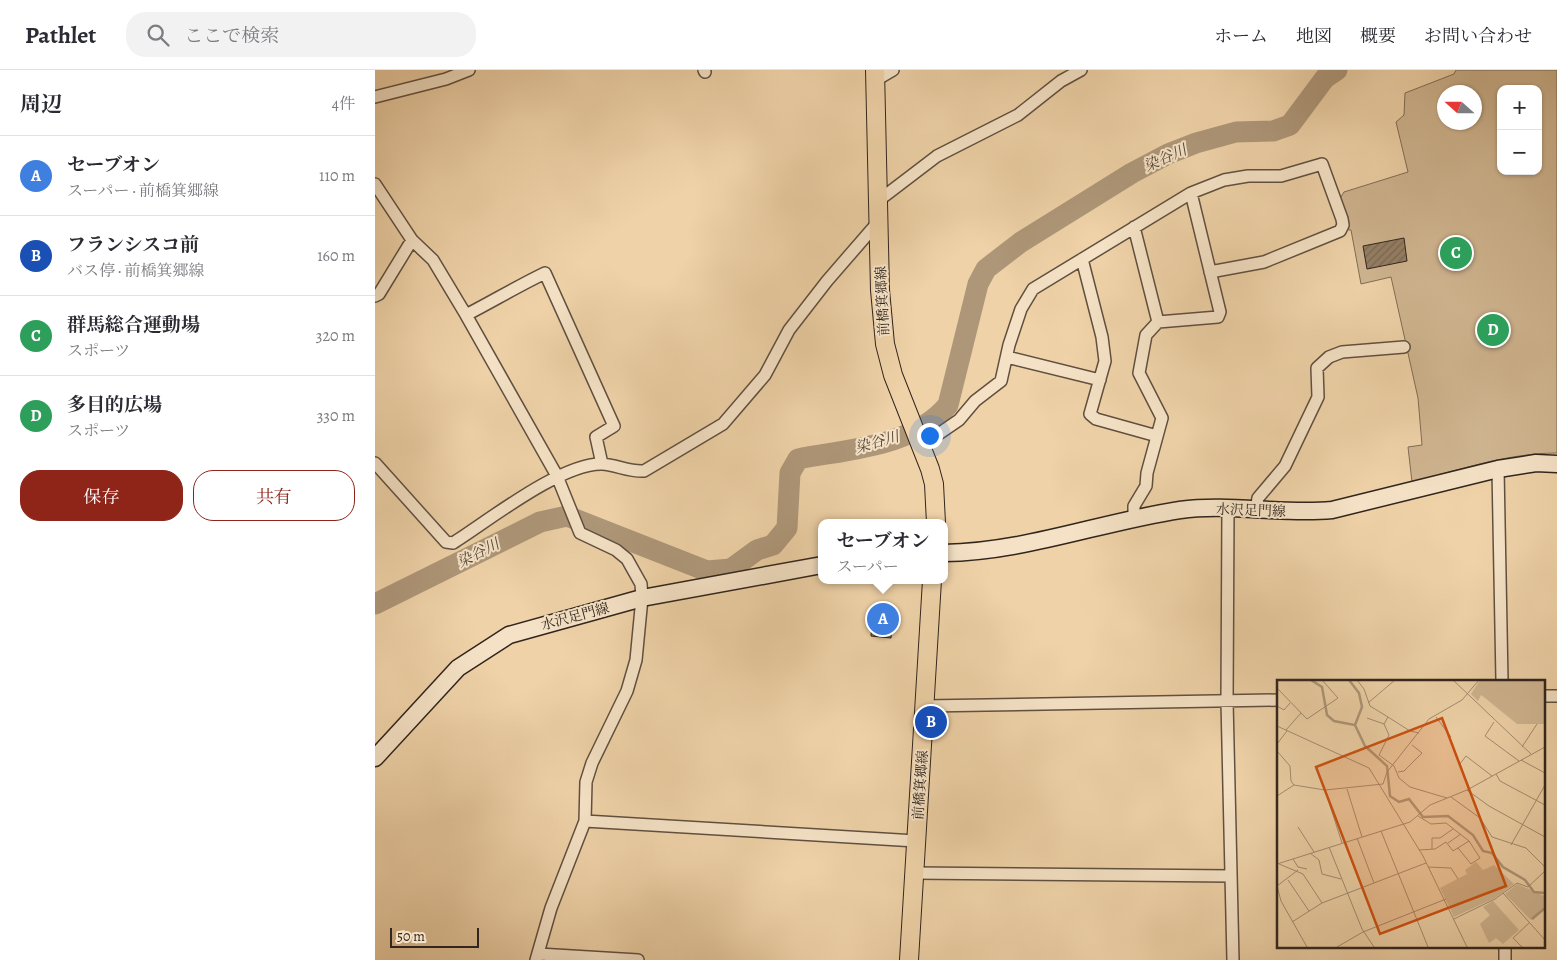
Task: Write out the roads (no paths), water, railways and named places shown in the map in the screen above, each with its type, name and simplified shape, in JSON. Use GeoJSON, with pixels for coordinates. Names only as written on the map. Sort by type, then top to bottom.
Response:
{"type":"FeatureCollection","features":[{"type":"Feature","properties":{"kind":"main road","name":"前橋箕郷線"},"geometry":{"type":"LineString","coordinates":[[875,75],[881,318],[893,375],[934,484],[936,519]]}},
{"type":"Feature","properties":{"kind":"main road","name":"水沢足門線"},"geometry":{"type":"LineString","coordinates":[[948,553],[1019,544],[1181,510],[1228,509],[1311,512],[1332,510],[1498,469],[1536,463],[1557,464]]}},
{"type":"Feature","properties":{"kind":"main road","name":"水沢足門線"},"geometry":{"type":"LineString","coordinates":[[375,758],[457,668],[509,636],[642,598],[818,567]]}},
{"type":"Feature","properties":{"kind":"main road","name":"前橋箕郷線"},"geometry":{"type":"LineString","coordinates":[[909,960],[932,584]]}},
{"type":"Feature","properties":{"kind":"street"},"geometry":{"type":"LineString","coordinates":[[375,97],[446,79],[469,70]]}},
{"type":"Feature","properties":{"kind":"street"},"geometry":{"type":"LineString","coordinates":[[875,75],[893,70]]}},
{"type":"Feature","properties":{"kind":"street"},"geometry":{"type":"LineString","coordinates":[[878,200],[937,156],[1011,120],[1061,81],[1081,70]]}},
{"type":"Feature","properties":{"kind":"street"},"geometry":{"type":"LineString","coordinates":[[920,443],[959,420],[975,401],[1001,382],[1021,309],[1033,290],[1191,193],[1224,180],[1248,176],[1281,176],[1322,164],[1343,225],[1340,231],[1265,262],[1210,272]]}},
{"type":"Feature","properties":{"kind":"street"},"geometry":{"type":"LineString","coordinates":[[375,184],[412,240],[433,260],[466,315],[557,476],[580,533],[616,550],[627,559],[641,584],[642,598],[636,660],[627,690],[592,763],[586,782],[585,821],[551,908],[538,957],[638,960]]}},
{"type":"Feature","properties":{"kind":"street"},"geometry":{"type":"LineString","coordinates":[[1134,520],[1134,506],[1146,486],[1147,473],[1162,418],[1139,373],[1146,335],[1159,322],[1218,317],[1220,312],[1191,193]]}},
{"type":"Feature","properties":{"kind":"street"},"geometry":{"type":"LineString","coordinates":[[375,463],[446,542],[453,543],[557,476],[602,464],[633,472],[644,471],[723,424],[765,375],[789,330],[827,281],[879,221]]}},
{"type":"Feature","properties":{"kind":"street"},"geometry":{"type":"LineString","coordinates":[[1134,227],[1159,322]]}},
{"type":"Feature","properties":{"kind":"street"},"geometry":{"type":"LineString","coordinates":[[375,296],[379,294],[412,240]]}},
{"type":"Feature","properties":{"kind":"street"},"geometry":{"type":"LineString","coordinates":[[1082,259],[1102,337],[1105,361],[1090,414],[1096,420],[1157,436]]}},
{"type":"Feature","properties":{"kind":"street"},"geometry":{"type":"LineString","coordinates":[[466,315],[502,296],[511,288],[545,273],[614,426],[596,437],[602,464]]}},
{"type":"Feature","properties":{"kind":"street"},"geometry":{"type":"LineString","coordinates":[[1256,510],[1258,498],[1285,466],[1318,397],[1317,368],[1329,357],[1343,352],[1404,347]]}},
{"type":"Feature","properties":{"kind":"street"},"geometry":{"type":"LineString","coordinates":[[1007,357],[1100,380]]}},
{"type":"Feature","properties":{"kind":"street"},"geometry":{"type":"LineString","coordinates":[[1498,469],[1502,680]]}},
{"type":"Feature","properties":{"kind":"street"},"geometry":{"type":"LineString","coordinates":[[1228,509],[1227,701],[1233,960]]}},
{"type":"Feature","properties":{"kind":"street"},"geometry":{"type":"LineString","coordinates":[[925,706],[1277,700]]}},
{"type":"Feature","properties":{"kind":"street"},"geometry":{"type":"LineString","coordinates":[[585,821],[916,841]]}},
{"type":"Feature","properties":{"kind":"street"},"geometry":{"type":"LineString","coordinates":[[914,873],[1231,876]]}},
{"type":"Feature","properties":{"kind":"waterway","name":"染谷川"},"geometry":{"type":"LineString","coordinates":[[375,604],[540,522],[567,516],[707,571],[731,569],[757,550],[773,545],[787,528],[790,473],[798,459],[859,449],[899,438],[917,430],[934,419],[948,405],[978,284],[986,269],[1021,242],[1132,173],[1168,154],[1196,143],[1236,132],[1273,131],[1290,125],[1325,78],[1337,70]]}},
{"type":"Feature","properties":{"kind":"place","name":"群馬総合運動場"},"geometry":{"type":"Point","coordinates":[1456,253]}},
{"type":"Feature","properties":{"kind":"place","name":"多目的広場"},"geometry":{"type":"Point","coordinates":[1493,330]}},
{"type":"Feature","properties":{"kind":"place","name":"セーブオン"},"geometry":{"type":"Point","coordinates":[883,619]}},
{"type":"Feature","properties":{"kind":"place","name":"フランシスコ前"},"geometry":{"type":"Point","coordinates":[931,722]}}]}
